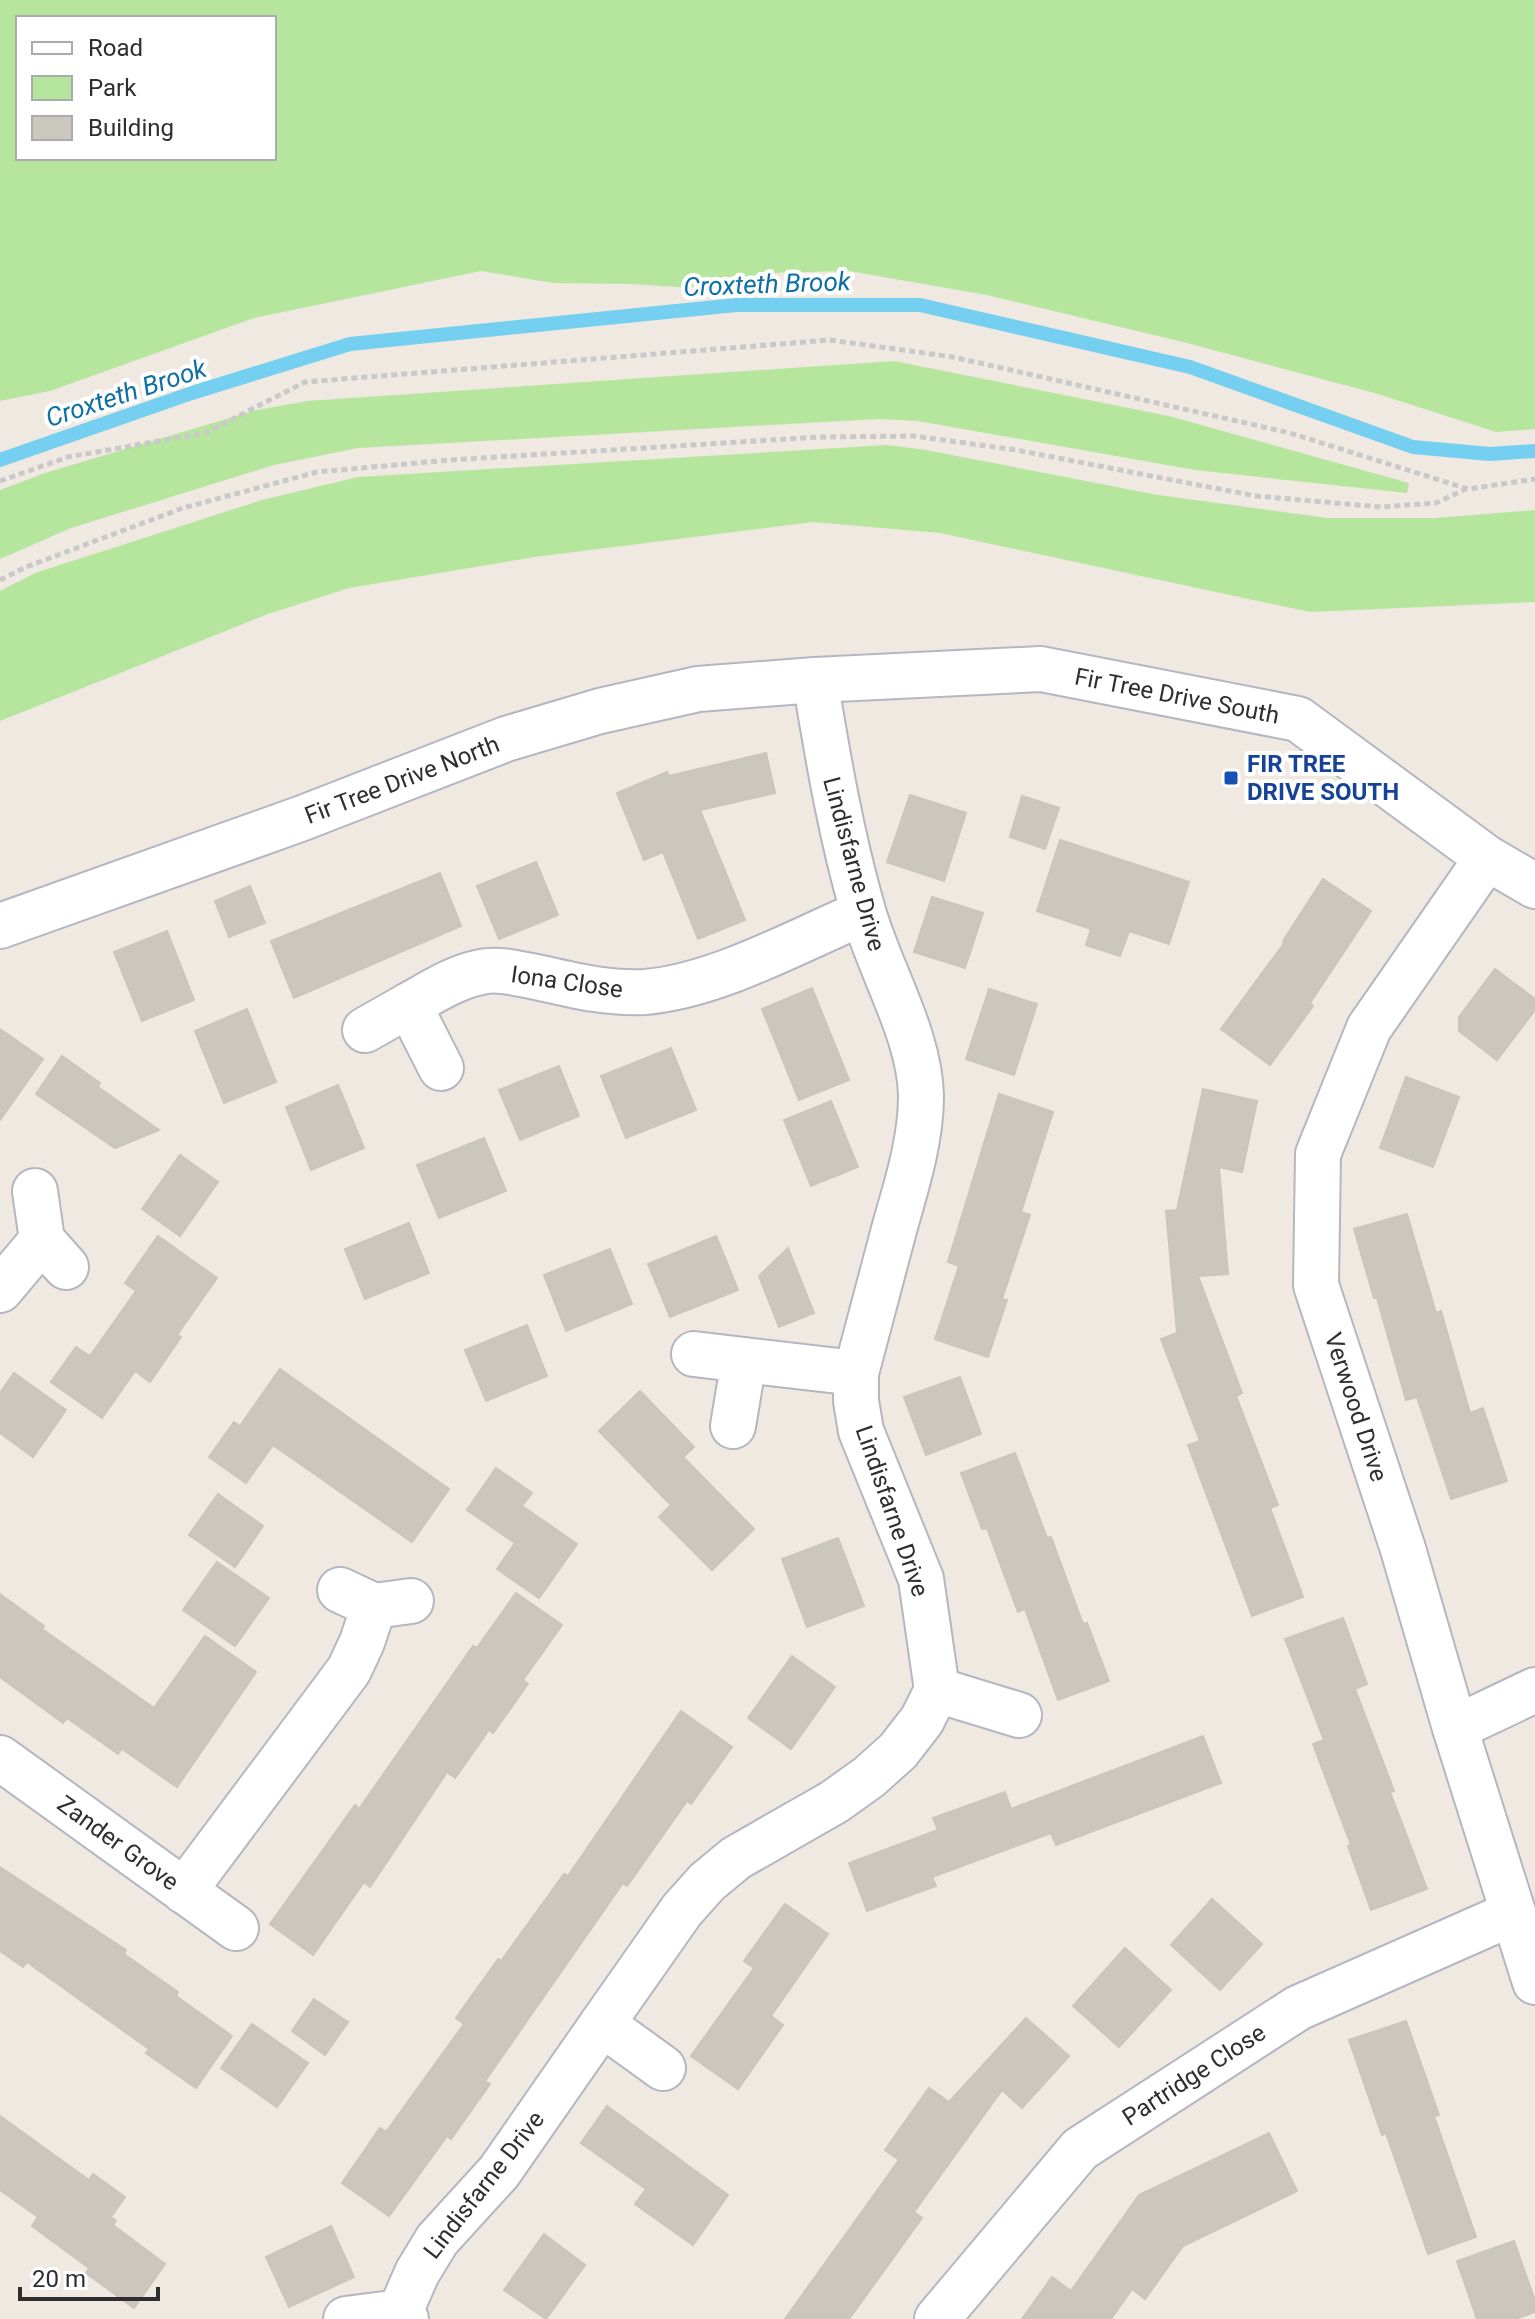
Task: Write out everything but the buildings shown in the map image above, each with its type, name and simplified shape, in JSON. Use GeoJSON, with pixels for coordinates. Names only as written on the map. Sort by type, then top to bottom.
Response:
{"type":"FeatureCollection","features":[{"type":"Feature","properties":{"kind":"street","name":"Fir Tree Drive South"},"geometry":{"type":"LineString","coordinates":[[815,680],[1041,669],[1298,719],[1487,858],[1535,886]]}},
{"type":"Feature","properties":{"kind":"street","name":"Lindisfarne Drive"},"geometry":{"type":"LineString","coordinates":[[346,2319],[403,2316],[417,2273],[437,2240],[499,2172],[682,1910],[707,1882],[736,1858],[834,1802],[869,1777],[906,1741],[922,1720],[937,1690],[921,1579],[861,1431],[856,1401],[856,1373],[913,1161],[921,1098],[913,1043],[883,972],[863,913],[832,789],[815,680]]}},
{"type":"Feature","properties":{"kind":"street","name":"Fir Tree Drive North"},"geometry":{"type":"LineString","coordinates":[[0,926],[300,819],[506,739],[586,715],[698,689],[815,680]]}},
{"type":"Feature","properties":{"kind":"street","name":"Verwood Drive"},"geometry":{"type":"LineString","coordinates":[[1487,858],[1369,1028],[1318,1154],[1316,1285],[1403,1549],[1455,1728],[1535,1982]]}},
{"type":"Feature","properties":{"kind":"street","name":"Iona Close"},"geometry":{"type":"LineString","coordinates":[[365,1030],[452,980],[489,970],[604,992],[680,988],[863,913]]}},
{"type":"Feature","properties":{"kind":"street"},"geometry":{"type":"LineString","coordinates":[[409,1005],[441,1068]]}},
{"type":"Feature","properties":{"kind":"street"},"geometry":{"type":"LineString","coordinates":[[0,1290],[54,1254],[35,1191]]}},
{"type":"Feature","properties":{"kind":"street"},"geometry":{"type":"LineString","coordinates":[[694,1354],[856,1373]]}},
{"type":"Feature","properties":{"kind":"street"},"geometry":{"type":"LineString","coordinates":[[733,1426],[744,1360]]}},
{"type":"Feature","properties":{"kind":"street"},"geometry":{"type":"LineString","coordinates":[[184,1891],[349,1670],[362,1642],[375,1599]]}},
{"type":"Feature","properties":{"kind":"street"},"geometry":{"type":"LineString","coordinates":[[937,1690],[1019,1715]]}},
{"type":"Feature","properties":{"kind":"street"},"geometry":{"type":"LineString","coordinates":[[1455,1728],[1535,1690]]}},
{"type":"Feature","properties":{"kind":"street","name":"Zander Grove"},"geometry":{"type":"LineString","coordinates":[[0,1758],[236,1928]]}},
{"type":"Feature","properties":{"kind":"street","name":"Partridge Close"},"geometry":{"type":"LineString","coordinates":[[937,2319],[1080,2149],[1298,2008],[1513,1913]]}},
{"type":"Feature","properties":{"kind":"street"},"geometry":{"type":"LineString","coordinates":[[602,2024],[663,2068]]}},
{"type":"Feature","properties":{"kind":"path"},"geometry":{"type":"LineString","coordinates":[[0,481],[68,457],[205,433],[305,382],[830,340],[953,357],[1274,430],[1468,489]]}},
{"type":"Feature","properties":{"kind":"path"},"geometry":{"type":"LineString","coordinates":[[0,580],[26,567],[183,508],[317,472],[450,460],[820,437],[914,436],[1016,450],[1256,496],[1381,507],[1436,503],[1468,489],[1535,479]]}},
{"type":"Feature","properties":{"kind":"green space"},"geometry":{"type":"Polygon","coordinates":[[[0,0],[1535,0],[1535,429],[1496,432],[1378,394],[1187,343],[987,295],[849,271],[766,273],[693,288],[553,283],[481,271],[254,318],[50,391],[0,401],[0,0]]]}},
{"type":"Feature","properties":{"kind":"green space"},"geometry":{"type":"Polygon","coordinates":[[[894,361],[1169,416],[1409,483],[1407,493],[1195,470],[918,421],[878,419],[358,448],[274,465],[71,528],[0,559],[0,490],[45,473],[253,411],[307,401],[894,361]]]}},
{"type":"Feature","properties":{"kind":"green space"},"geometry":{"type":"Polygon","coordinates":[[[887,445],[1158,495],[1328,518],[1435,518],[1535,510],[1535,602],[1310,612],[940,533],[813,522],[535,557],[349,588],[268,614],[0,721],[0,591],[35,573],[262,500],[358,477],[887,445]]]}},
{"type":"Feature","properties":{"kind":"waterway","name":"Croxteth Brook"},"geometry":{"type":"LineString","coordinates":[[0,460],[192,393],[350,344],[736,305],[920,305],[1190,367],[1413,447],[1490,454],[1535,451]]}},
{"type":"Feature","properties":{"kind":"place","name":"FIR TREE DRIVE SOUTH"},"geometry":{"type":"Point","coordinates":[1231,778]}}]}
